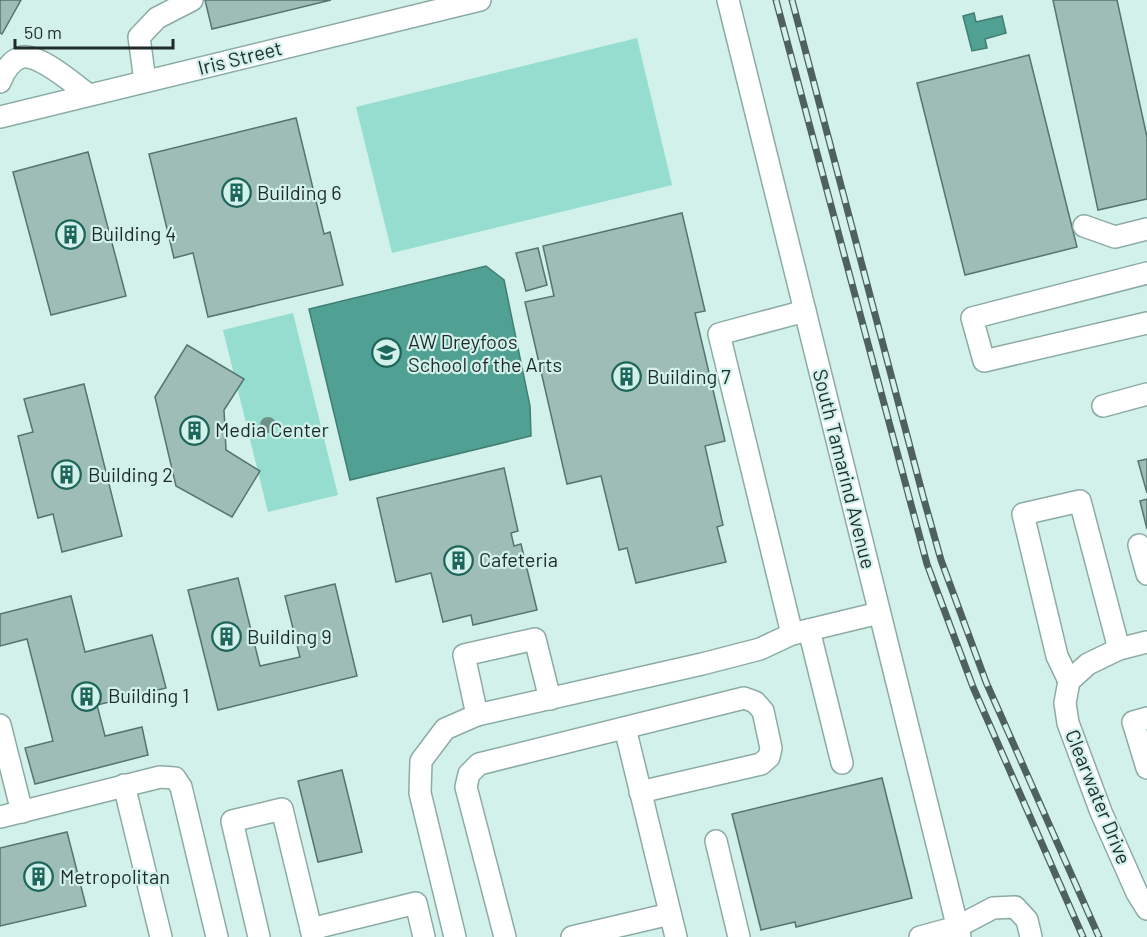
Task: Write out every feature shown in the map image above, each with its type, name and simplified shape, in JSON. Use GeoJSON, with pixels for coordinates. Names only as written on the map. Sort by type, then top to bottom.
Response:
{"type":"FeatureCollection","features":[{"type":"Feature","properties":{"kind":"street"},"geometry":{"type":"LineString","coordinates":[[145,81],[139,37],[158,18],[192,0]]}},
{"type":"Feature","properties":{"kind":"street","name":"Iris Street"},"geometry":{"type":"LineString","coordinates":[[0,117],[480,0]]}},
{"type":"Feature","properties":{"kind":"street","name":"South Tamarind Avenue"},"geometry":{"type":"LineString","coordinates":[[728,0],[958,932]]}},
{"type":"Feature","properties":{"kind":"street"},"geometry":{"type":"LineString","coordinates":[[0,82],[12,63],[23,57],[34,59],[57,72],[89,95]]}},
{"type":"Feature","properties":{"kind":"street"},"geometry":{"type":"LineString","coordinates":[[1084,226],[1115,237],[1147,229]]}},
{"type":"Feature","properties":{"kind":"street"},"geometry":{"type":"LineString","coordinates":[[1147,273],[972,318],[984,361],[1147,323]]}},
{"type":"Feature","properties":{"kind":"street"},"geometry":{"type":"LineString","coordinates":[[805,311],[719,334],[801,632],[842,763]]}},
{"type":"Feature","properties":{"kind":"street"},"geometry":{"type":"LineString","coordinates":[[1103,406],[1147,394]]}},
{"type":"Feature","properties":{"kind":"street"},"geometry":{"type":"LineString","coordinates":[[1119,649],[1080,501],[1023,514],[1057,656],[1069,681],[1088,664],[1119,649],[1147,642]]}},
{"type":"Feature","properties":{"kind":"street"},"geometry":{"type":"LineString","coordinates":[[1139,545],[1147,574]]}},
{"type":"Feature","properties":{"kind":"street"},"geometry":{"type":"LineString","coordinates":[[454,937],[420,793],[421,761],[445,729],[477,715],[759,649],[801,632],[879,613]]}},
{"type":"Feature","properties":{"kind":"street"},"geometry":{"type":"LineString","coordinates":[[477,715],[464,655],[535,639],[550,699]]}},
{"type":"Feature","properties":{"kind":"street","name":"Clearwater Drive"},"geometry":{"type":"LineString","coordinates":[[1069,681],[1065,703],[1068,723],[1101,812],[1137,893],[1147,909]]}},
{"type":"Feature","properties":{"kind":"street"},"geometry":{"type":"LineString","coordinates":[[505,937],[466,787],[469,774],[479,764],[744,698],[755,702],[763,711],[771,748],[769,757],[761,764],[640,792]]}},
{"type":"Feature","properties":{"kind":"street"},"geometry":{"type":"LineString","coordinates":[[1147,718],[1133,722],[1147,768]]}},
{"type":"Feature","properties":{"kind":"street"},"geometry":{"type":"LineString","coordinates":[[0,725],[22,812]]}},
{"type":"Feature","properties":{"kind":"street"},"geometry":{"type":"LineString","coordinates":[[625,728],[676,937]]}},
{"type":"Feature","properties":{"kind":"street"},"geometry":{"type":"LineString","coordinates":[[0,817],[124,785],[160,777],[175,778],[181,787],[217,937]]}},
{"type":"Feature","properties":{"kind":"street"},"geometry":{"type":"LineString","coordinates":[[124,785],[161,937]]}},
{"type":"Feature","properties":{"kind":"street"},"geometry":{"type":"LineString","coordinates":[[259,937],[232,821],[282,809],[312,933],[416,903],[424,937]]}},
{"type":"Feature","properties":{"kind":"street"},"geometry":{"type":"LineString","coordinates":[[716,841],[739,937]]}},
{"type":"Feature","properties":{"kind":"street"},"geometry":{"type":"LineString","coordinates":[[921,937],[958,932],[993,908],[1015,908],[1027,920],[1031,937]]}},
{"type":"Feature","properties":{"kind":"street"},"geometry":{"type":"LineString","coordinates":[[572,937],[670,914]]}},
{"type":"Feature","properties":{"kind":"shaded area"},"geometry":{"type":"Polygon","coordinates":[[[974,13],[976,22],[1002,16],[1006,33],[985,39],[987,48],[972,51],[963,16],[974,13]]]}},
{"type":"Feature","properties":{"kind":"shaded area"},"geometry":{"type":"Polygon","coordinates":[[[637,38],[672,185],[392,253],[356,107],[637,38]]]}},
{"type":"Feature","properties":{"kind":"shaded area"},"geometry":{"type":"Polygon","coordinates":[[[486,266],[504,280],[530,406],[531,436],[350,480],[309,309],[486,266]]]}},
{"type":"Feature","properties":{"kind":"shaded area"},"geometry":{"type":"Polygon","coordinates":[[[293,313],[338,495],[268,512],[223,330],[293,313]]]}},
{"type":"Feature","properties":{"kind":"building"},"geometry":{"type":"Polygon","coordinates":[[[0,0],[21,0],[2,34],[0,33],[0,0]]]}},
{"type":"Feature","properties":{"kind":"building"},"geometry":{"type":"Polygon","coordinates":[[[205,0],[331,0],[212,29],[205,0]]]}},
{"type":"Feature","properties":{"kind":"building"},"geometry":{"type":"Polygon","coordinates":[[[1053,0],[1117,0],[1147,137],[1147,199],[1098,210],[1053,0]]]}},
{"type":"Feature","properties":{"kind":"building"},"geometry":{"type":"Polygon","coordinates":[[[1029,55],[1077,247],[965,275],[917,83],[1029,55]]]}},
{"type":"Feature","properties":{"kind":"building","name":"Building 6"},"geometry":{"type":"Polygon","coordinates":[[[296,118],[324,234],[330,232],[343,285],[208,317],[193,253],[174,258],[149,154],[296,118]]]}},
{"type":"Feature","properties":{"kind":"building","name":"Building 4"},"geometry":{"type":"Polygon","coordinates":[[[88,152],[126,296],[51,315],[13,172],[88,152]]]}},
{"type":"Feature","properties":{"kind":"building","name":"Building 7"},"geometry":{"type":"Polygon","coordinates":[[[682,213],[705,311],[695,313],[725,441],[705,446],[723,525],[717,527],[726,562],[636,583],[627,548],[619,550],[601,476],[567,484],[525,302],[554,296],[543,246],[682,213]]]}},
{"type":"Feature","properties":{"kind":"building"},"geometry":{"type":"Polygon","coordinates":[[[538,248],[547,285],[526,291],[516,253],[538,248]]]}},
{"type":"Feature","properties":{"kind":"building","name":"Media Center"},"geometry":{"type":"Polygon","coordinates":[[[187,345],[244,379],[224,410],[226,450],[260,471],[232,517],[176,486],[155,397],[187,345]]]}},
{"type":"Feature","properties":{"kind":"building","name":"Building 2"},"geometry":{"type":"Polygon","coordinates":[[[84,384],[122,536],[62,552],[53,514],[38,518],[18,436],[33,432],[24,399],[84,384]]]}},
{"type":"Feature","properties":{"kind":"building"},"geometry":{"type":"Polygon","coordinates":[[[1147,459],[1147,493],[1138,461],[1147,459]]]}},
{"type":"Feature","properties":{"kind":"building","name":"Cafeteria"},"geometry":{"type":"Polygon","coordinates":[[[504,468],[518,531],[511,533],[514,546],[521,544],[537,610],[473,625],[471,615],[443,622],[431,573],[396,582],[377,498],[504,468]]]}},
{"type":"Feature","properties":{"kind":"building"},"geometry":{"type":"Polygon","coordinates":[[[1147,499],[1147,529],[1140,501],[1147,499]]]}},
{"type":"Feature","properties":{"kind":"building","name":"Building 9"},"geometry":{"type":"Polygon","coordinates":[[[238,578],[260,666],[300,657],[285,596],[335,584],[357,676],[218,710],[188,590],[238,578]]]}},
{"type":"Feature","properties":{"kind":"building","name":"Building 1"},"geometry":{"type":"Polygon","coordinates":[[[71,596],[85,652],[152,635],[166,688],[97,705],[105,736],[142,727],[148,755],[35,784],[25,748],[53,741],[27,639],[0,646],[0,614],[71,596]]]}},
{"type":"Feature","properties":{"kind":"building"},"geometry":{"type":"Polygon","coordinates":[[[342,770],[362,852],[318,862],[298,781],[342,770]]]}},
{"type":"Feature","properties":{"kind":"building"},"geometry":{"type":"Polygon","coordinates":[[[882,778],[912,898],[796,927],[795,922],[761,930],[732,814],[882,778]]]}},
{"type":"Feature","properties":{"kind":"building","name":"Metropolitan"},"geometry":{"type":"Polygon","coordinates":[[[67,832],[86,906],[0,926],[0,848],[67,832]]]}},
{"type":"Feature","properties":{"kind":"railway"},"geometry":{"type":"LineString","coordinates":[[776,0],[927,564],[973,687],[1083,937]]}},
{"type":"Feature","properties":{"kind":"railway"},"geometry":{"type":"LineString","coordinates":[[792,0],[941,560],[986,682],[1099,937]]}},
{"type":"Feature","properties":{"kind":"place","name":"Building 6"},"geometry":{"type":"Point","coordinates":[236,193]}},
{"type":"Feature","properties":{"kind":"place","name":"Building 4"},"geometry":{"type":"Point","coordinates":[70,234]}},
{"type":"Feature","properties":{"kind":"place","name":"AW Dreyfoos School of the Arts"},"geometry":{"type":"Point","coordinates":[387,353]}},
{"type":"Feature","properties":{"kind":"place","name":"Building 7"},"geometry":{"type":"Point","coordinates":[626,377]}},
{"type":"Feature","properties":{"kind":"place","name":"Media Center"},"geometry":{"type":"Point","coordinates":[194,430]}},
{"type":"Feature","properties":{"kind":"place","name":"Building 2"},"geometry":{"type":"Point","coordinates":[67,475]}},
{"type":"Feature","properties":{"kind":"place","name":"Cafeteria"},"geometry":{"type":"Point","coordinates":[458,560]}},
{"type":"Feature","properties":{"kind":"place","name":"Building 9"},"geometry":{"type":"Point","coordinates":[226,637]}},
{"type":"Feature","properties":{"kind":"place","name":"Building 1"},"geometry":{"type":"Point","coordinates":[87,696]}},
{"type":"Feature","properties":{"kind":"place","name":"Metropolitan"},"geometry":{"type":"Point","coordinates":[39,877]}}]}
